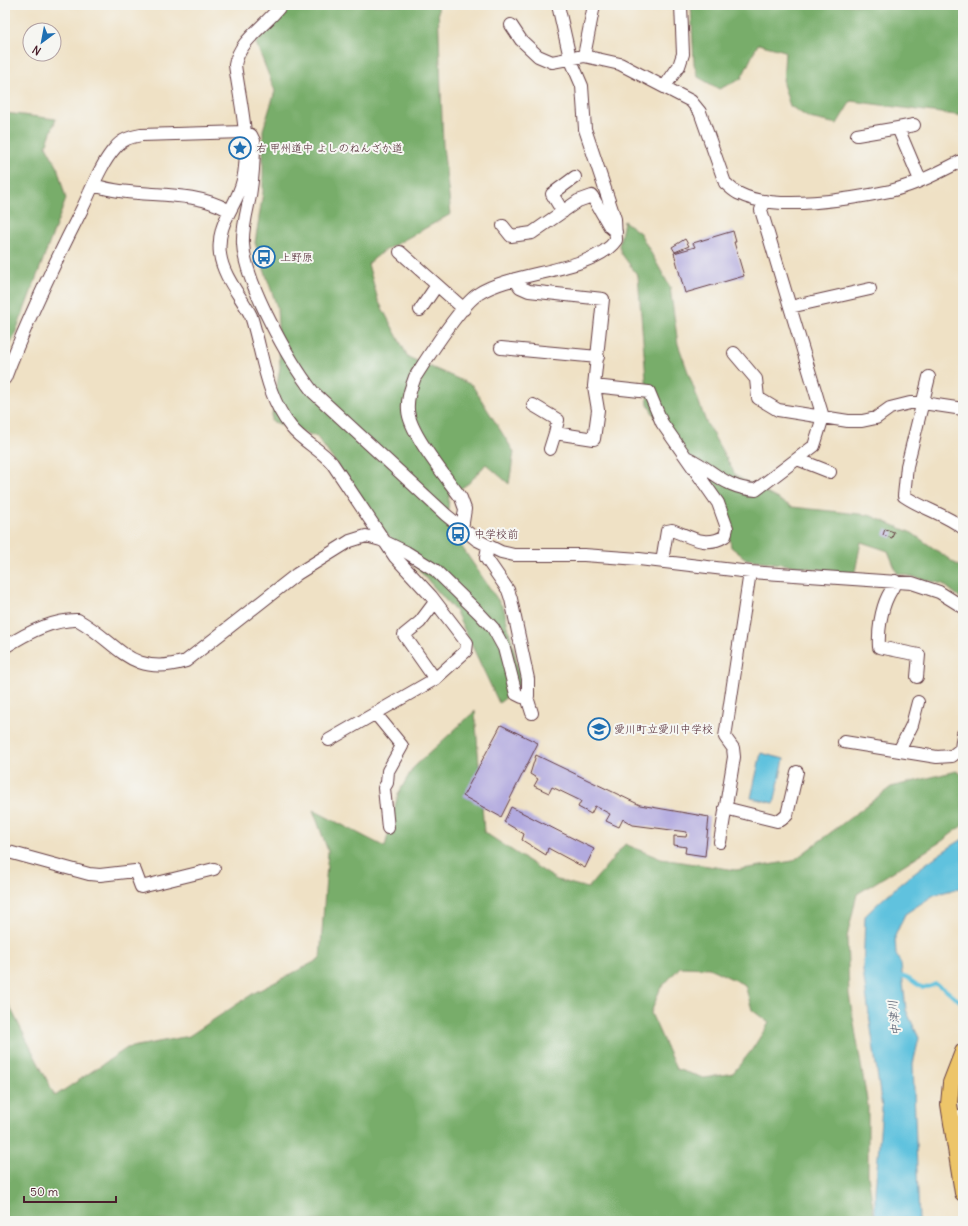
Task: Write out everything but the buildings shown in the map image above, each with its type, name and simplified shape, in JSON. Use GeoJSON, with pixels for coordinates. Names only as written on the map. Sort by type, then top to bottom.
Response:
{"type":"FeatureCollection","features":[{"type":"Feature","properties":{"kind":"main road"},"geometry":{"type":"LineString","coordinates":[[963,1052],[951,1083],[949,1095],[950,1114],[963,1193]]}},
{"type":"Feature","properties":{"kind":"street"},"geometry":{"type":"LineString","coordinates":[[280,5],[242,47],[236,57],[235,65],[244,132],[242,181],[228,210],[220,237],[220,258],[239,297],[246,305],[251,316],[269,384],[276,402],[287,421],[299,436],[323,454],[332,463],[395,558],[436,602],[467,643],[466,651],[436,679],[329,740]]}},
{"type":"Feature","properties":{"kind":"street"},"geometry":{"type":"LineString","coordinates":[[462,529],[465,509],[461,498],[416,433],[410,421],[408,406],[410,389],[415,377],[464,309],[479,294],[514,279],[570,266],[610,248],[616,240],[615,219],[585,128],[582,86],[570,58],[558,5]]}},
{"type":"Feature","properties":{"kind":"street"},"geometry":{"type":"LineString","coordinates":[[584,56],[594,5]]}},
{"type":"Feature","properties":{"kind":"street"},"geometry":{"type":"LineString","coordinates":[[665,86],[678,66],[683,54],[681,5]]}},
{"type":"Feature","properties":{"kind":"street"},"geometry":{"type":"LineString","coordinates":[[511,25],[521,40],[538,56],[552,62],[584,56],[620,64],[665,86],[691,101],[700,112],[725,183],[739,194],[764,201],[796,203],[834,200],[891,190],[940,173],[963,160]]}},
{"type":"Feature","properties":{"kind":"street"},"geometry":{"type":"LineString","coordinates":[[857,135],[914,125]]}},
{"type":"Feature","properties":{"kind":"street"},"geometry":{"type":"LineString","coordinates":[[898,128],[920,180]]}},
{"type":"Feature","properties":{"kind":"street"},"geometry":{"type":"LineString","coordinates":[[5,378],[41,292],[114,148],[125,139],[133,136],[244,132],[252,136],[254,141],[253,176],[244,227],[243,243],[246,263],[261,302],[297,371],[313,392],[462,529],[488,546],[514,555],[584,555],[662,561],[750,572],[895,581],[912,583],[925,587],[952,598],[963,607]]}},
{"type":"Feature","properties":{"kind":"street"},"geometry":{"type":"LineString","coordinates":[[563,212],[552,194],[576,177]]}},
{"type":"Feature","properties":{"kind":"street"},"geometry":{"type":"LineString","coordinates":[[94,186],[109,191],[187,196],[203,200],[228,210]]}},
{"type":"Feature","properties":{"kind":"street"},"geometry":{"type":"LineString","coordinates":[[503,226],[511,236],[532,233],[578,201],[592,196],[610,227],[616,232]]}},
{"type":"Feature","properties":{"kind":"street"},"geometry":{"type":"LineString","coordinates":[[688,458],[701,464],[729,484],[741,489],[756,490],[766,484],[814,446],[823,417],[761,210],[764,201]]}},
{"type":"Feature","properties":{"kind":"street"},"geometry":{"type":"LineString","coordinates":[[400,252],[464,309]]}},
{"type":"Feature","properties":{"kind":"street"},"geometry":{"type":"LineString","coordinates":[[514,279],[520,287],[529,291],[603,299],[594,386],[598,410],[594,439],[555,433]]}},
{"type":"Feature","properties":{"kind":"street"},"geometry":{"type":"LineString","coordinates":[[420,310],[437,285]]}},
{"type":"Feature","properties":{"kind":"street"},"geometry":{"type":"LineString","coordinates":[[790,307],[870,289]]}},
{"type":"Feature","properties":{"kind":"street"},"geometry":{"type":"LineString","coordinates":[[501,348],[598,358]]}},
{"type":"Feature","properties":{"kind":"street"},"geometry":{"type":"LineString","coordinates":[[734,353],[756,379],[758,398],[778,410],[848,421],[862,421],[876,418],[899,405],[923,403],[963,409]]}},
{"type":"Feature","properties":{"kind":"street"},"geometry":{"type":"LineString","coordinates":[[929,377],[907,466],[904,496],[921,506],[948,517],[963,528]]}},
{"type":"Feature","properties":{"kind":"street"},"geometry":{"type":"LineString","coordinates":[[594,386],[648,392],[662,423],[688,458],[718,503],[727,528],[725,536],[717,541],[708,542],[672,530],[667,531],[662,561]]}},
{"type":"Feature","properties":{"kind":"street"},"geometry":{"type":"LineString","coordinates":[[533,405],[558,420],[550,449]]}},
{"type":"Feature","properties":{"kind":"street"},"geometry":{"type":"LineString","coordinates":[[797,459],[830,472]]}},
{"type":"Feature","properties":{"kind":"street"},"geometry":{"type":"LineString","coordinates":[[5,647],[39,629],[71,619],[78,620],[128,658],[153,665],[186,661],[297,574],[350,541],[366,536],[382,540],[406,552],[435,570],[488,623],[504,648],[516,694],[522,698],[527,697]]}},
{"type":"Feature","properties":{"kind":"street"},"geometry":{"type":"LineString","coordinates":[[488,546],[486,558],[508,590],[513,607],[528,679],[529,690],[527,697],[532,713]]}},
{"type":"Feature","properties":{"kind":"street"},"geometry":{"type":"LineString","coordinates":[[720,842],[734,757],[733,748],[725,737],[750,572]]}},
{"type":"Feature","properties":{"kind":"street"},"geometry":{"type":"LineString","coordinates":[[895,581],[888,595],[883,611],[879,647],[920,654],[917,676]]}},
{"type":"Feature","properties":{"kind":"street"},"geometry":{"type":"LineString","coordinates":[[436,602],[420,622],[404,635],[436,679]]}},
{"type":"Feature","properties":{"kind":"street"},"geometry":{"type":"LineString","coordinates":[[899,750],[912,725],[918,702]]}},
{"type":"Feature","properties":{"kind":"street"},"geometry":{"type":"LineString","coordinates":[[375,713],[402,746],[388,771],[387,782],[384,788],[388,828]]}},
{"type":"Feature","properties":{"kind":"street"},"geometry":{"type":"LineString","coordinates":[[844,742],[937,757],[952,756],[960,749],[963,734]]}},
{"type":"Feature","properties":{"kind":"street"},"geometry":{"type":"LineString","coordinates":[[725,808],[777,821],[781,820],[787,815],[797,772]]}},
{"type":"Feature","properties":{"kind":"street"},"geometry":{"type":"LineString","coordinates":[[5,851],[89,874],[100,875],[135,871],[141,886],[214,869]]}},
{"type":"Feature","properties":{"kind":"street"},"geometry":{"type":"LineString","coordinates":[[950,1114],[957,1116],[963,1124]]}},
{"type":"Feature","properties":{"kind":"green space"},"geometry":{"type":"Polygon","coordinates":[[[286,5],[438,5],[443,146],[451,214],[382,252],[368,264],[378,300],[408,357],[472,385],[514,452],[509,484],[486,464],[469,483],[449,496],[447,525],[504,609],[522,685],[499,703],[456,612],[386,533],[317,437],[271,421],[280,367],[277,307],[255,243],[263,192],[263,130],[275,91],[256,43],[286,5]]]}},
{"type":"Feature","properties":{"kind":"green space"},"geometry":{"type":"Polygon","coordinates":[[[691,5],[963,5],[963,116],[851,101],[837,124],[809,118],[790,106],[783,84],[785,51],[758,44],[741,79],[719,89],[698,77],[694,64],[691,5]]]}},
{"type":"Feature","properties":{"kind":"green space"},"geometry":{"type":"Polygon","coordinates":[[[5,113],[56,119],[46,146],[57,166],[66,199],[12,342],[5,346],[5,113]]]}},
{"type":"Feature","properties":{"kind":"green space"},"geometry":{"type":"Polygon","coordinates":[[[624,221],[640,233],[670,287],[678,344],[706,422],[736,476],[792,507],[869,515],[912,533],[963,569],[963,600],[943,584],[897,573],[888,551],[861,542],[855,572],[844,573],[746,559],[731,547],[723,496],[677,454],[648,405],[638,276],[621,253],[619,246],[624,221]]]}},
{"type":"Feature","properties":{"kind":"green space"},"geometry":{"type":"Polygon","coordinates":[[[475,711],[484,832],[557,880],[588,888],[625,844],[661,859],[736,870],[793,861],[891,787],[956,771],[963,775],[963,825],[942,841],[857,894],[847,937],[849,994],[868,1106],[868,1175],[875,1221],[5,1221],[5,997],[55,1096],[127,1048],[189,1036],[254,993],[320,959],[328,851],[313,810],[385,847],[398,794],[413,768],[475,711]],[[680,967],[660,989],[651,1013],[676,1069],[704,1078],[733,1073],[751,1051],[769,1023],[752,1010],[745,985],[709,968],[680,967]]]}},
{"type":"Feature","properties":{"kind":"water"},"geometry":{"type":"Polygon","coordinates":[[[761,753],[784,759],[774,803],[751,798],[761,753]]]}},
{"type":"Feature","properties":{"kind":"water","name":"中津川"},"geometry":{"type":"Polygon","coordinates":[[[963,839],[963,887],[934,895],[905,914],[895,936],[896,954],[901,964],[906,1010],[919,1038],[913,1064],[919,1221],[875,1221],[875,1192],[882,1108],[863,971],[865,916],[912,874],[963,839]]]}},
{"type":"Feature","properties":{"kind":"waterway"},"geometry":{"type":"LineString","coordinates":[[898,976],[908,978],[919,986],[929,987],[935,984],[945,989],[963,1004]]}},
{"type":"Feature","properties":{"kind":"place","name":"右 甲州道中 よしのねんざか道"},"geometry":{"type":"Point","coordinates":[240,148]}},
{"type":"Feature","properties":{"kind":"place","name":"上野原"},"geometry":{"type":"Point","coordinates":[264,257]}},
{"type":"Feature","properties":{"kind":"place","name":"中学校前"},"geometry":{"type":"Point","coordinates":[458,534]}},
{"type":"Feature","properties":{"kind":"place","name":"愛川町立愛川中学校"},"geometry":{"type":"Point","coordinates":[599,729]}}]}
